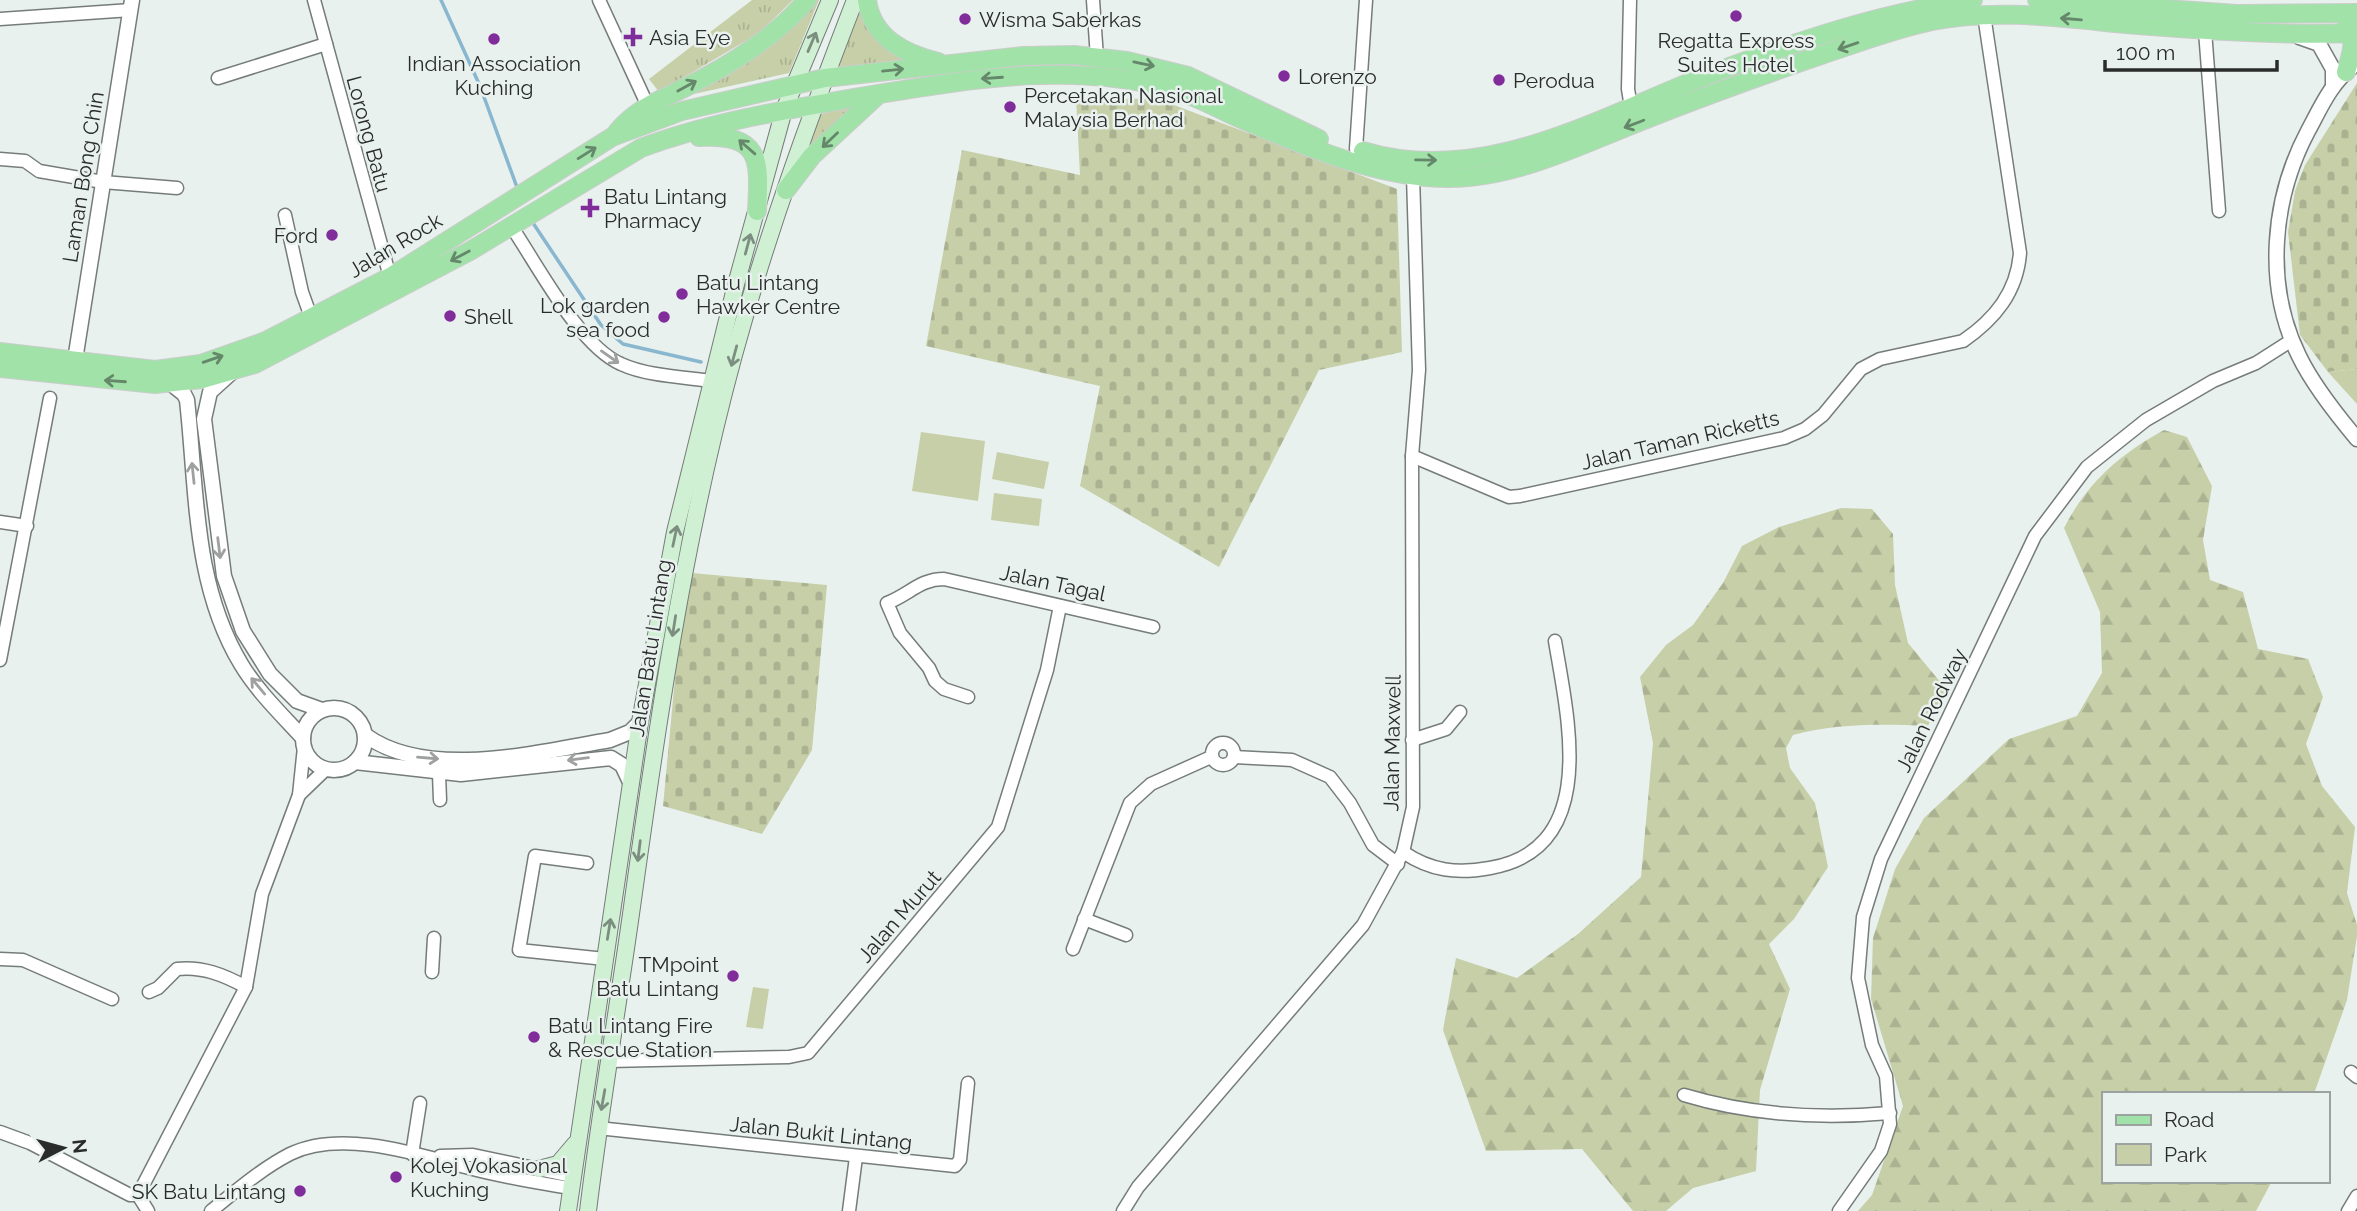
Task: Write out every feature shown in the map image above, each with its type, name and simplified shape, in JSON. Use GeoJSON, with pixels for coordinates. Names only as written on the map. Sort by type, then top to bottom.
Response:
{"type":"FeatureCollection","features":[{"type":"Feature","properties":{"kind":"main road"},"geometry":{"type":"LineString","coordinates":[[612,137],[626,120],[647,104],[685,88],[765,38],[807,0]]}},
{"type":"Feature","properties":{"kind":"main road","name":"Jalan Batu Lintang"},"geometry":{"type":"LineString","coordinates":[[568,1211],[640,722],[675,532],[712,381],[785,110],[830,0]]}},
{"type":"Feature","properties":{"kind":"main road","name":"Jalan Batu Lintang"},"geometry":{"type":"LineString","coordinates":[[588,1211],[643,818],[685,562],[735,353],[786,190],[855,0]]}},
{"type":"Feature","properties":{"kind":"main road"},"geometry":{"type":"LineString","coordinates":[[867,0],[871,15],[893,45],[918,57],[949,65]]}},
{"type":"Feature","properties":{"kind":"main road","name":"Jalan Rock"},"geometry":{"type":"LineString","coordinates":[[0,352],[155,370],[201,364],[266,341],[390,277],[612,137],[682,111],[794,83],[1023,56],[1097,58],[1148,65],[1188,76],[1314,137],[1377,155],[1424,161],[1465,158],[1542,144],[1713,74],[1869,20],[1927,6],[1973,0]]}},
{"type":"Feature","properties":{"kind":"main road"},"geometry":{"type":"LineString","coordinates":[[2037,0],[2237,14],[2357,13]]}},
{"type":"Feature","properties":{"kind":"main road"},"geometry":{"type":"LineString","coordinates":[[2237,14],[2261,21],[2342,22],[2355,33],[2345,73]]}},
{"type":"Feature","properties":{"kind":"main road","name":"Jalan Rock"},"geometry":{"type":"LineString","coordinates":[[0,368],[98,380],[169,382],[202,379],[234,370],[274,357],[515,224],[615,161],[667,138],[785,110],[957,82],[1051,75],[1147,82],[1181,92],[1311,149],[1413,176],[1468,177],[1546,160],[1766,74],[1893,30],[1935,21],[1984,15],[2024,15],[2205,31],[2286,35],[2355,33]]}},
{"type":"Feature","properties":{"kind":"main road"},"geometry":{"type":"LineString","coordinates":[[786,190],[812,156],[879,94]]}},
{"type":"Feature","properties":{"kind":"main road"},"geometry":{"type":"LineString","coordinates":[[667,138],[714,136],[737,139],[744,143],[756,155],[760,168],[757,211]]}},
{"type":"Feature","properties":{"kind":"main road"},"geometry":{"type":"LineString","coordinates":[[539,1169],[558,1164],[577,1142]]}},
{"type":"Feature","properties":{"kind":"main road"},"geometry":{"type":"LineString","coordinates":[[582,1211],[574,1183],[596,1146]]}},
{"type":"Feature","properties":{"kind":"street","name":"Lorong Batu"},"geometry":{"type":"LineString","coordinates":[[314,0],[390,277]]}},
{"type":"Feature","properties":{"kind":"street"},"geometry":{"type":"LineString","coordinates":[[599,0],[647,104]]}},
{"type":"Feature","properties":{"kind":"street"},"geometry":{"type":"LineString","coordinates":[[1093,0],[1097,58]]}},
{"type":"Feature","properties":{"kind":"street"},"geometry":{"type":"LineString","coordinates":[[1356,149],[1366,0]]}},
{"type":"Feature","properties":{"kind":"street"},"geometry":{"type":"LineString","coordinates":[[1630,0],[1628,89],[1631,107]]}},
{"type":"Feature","properties":{"kind":"street"},"geometry":{"type":"LineString","coordinates":[[0,19],[131,5]]}},
{"type":"Feature","properties":{"kind":"street","name":"Laman Bong Chin"},"geometry":{"type":"LineString","coordinates":[[75,360],[131,5]]}},
{"type":"Feature","properties":{"kind":"street","name":"Jalan Taman Ricketts"},"geometry":{"type":"LineString","coordinates":[[1412,456],[1509,496],[1520,496],[1727,453],[1784,438],[1805,429],[1823,415],[1861,369],[1880,359],[1963,341],[1973,334],[2009,295],[2019,275],[2020,253],[1984,15]]}},
{"type":"Feature","properties":{"kind":"street"},"geometry":{"type":"LineString","coordinates":[[2205,31],[2219,211]]}},
{"type":"Feature","properties":{"kind":"street"},"geometry":{"type":"LineString","coordinates":[[2286,35],[2319,44],[2333,69],[2345,73],[2298,151],[2281,203],[2276,267],[2292,340],[2308,372],[2357,439]]}},
{"type":"Feature","properties":{"kind":"street"},"geometry":{"type":"LineString","coordinates":[[218,78],[326,44]]}},
{"type":"Feature","properties":{"kind":"street"},"geometry":{"type":"LineString","coordinates":[[0,159],[25,161],[39,171],[103,182],[177,188]]}},
{"type":"Feature","properties":{"kind":"street","name":"Jalan Maxwell"},"geometry":{"type":"LineString","coordinates":[[1124,1211],[1138,1186],[1363,925],[1401,858],[1413,807],[1412,456],[1419,370],[1413,176]]}},
{"type":"Feature","properties":{"kind":"street"},"geometry":{"type":"LineString","coordinates":[[285,215],[302,292],[311,317]]}},
{"type":"Feature","properties":{"kind":"street"},"geometry":{"type":"LineString","coordinates":[[515,224],[578,327],[598,348],[621,364],[712,381]]}},
{"type":"Feature","properties":{"kind":"street","name":"Jalan Rodway"},"geometry":{"type":"LineString","coordinates":[[1839,1211],[1881,1151],[1890,1113],[1886,1076],[1872,1045],[1858,978],[1863,917],[1881,859],[2035,536],[2087,467],[2146,420],[2213,381],[2256,363],[2292,340]]}},
{"type":"Feature","properties":{"kind":"street"},"geometry":{"type":"LineString","coordinates":[[234,370],[210,392],[204,419],[224,576],[243,631],[270,674],[297,701],[322,710]]}},
{"type":"Feature","properties":{"kind":"street"},"geometry":{"type":"LineString","coordinates":[[138,1195],[246,987],[262,894],[299,795],[303,742],[307,722],[322,710],[335,707],[346,709],[362,725],[365,735],[363,750],[355,762],[346,768],[326,769],[308,757],[303,742],[242,666],[215,611],[202,563],[187,400],[184,394],[169,382]]}},
{"type":"Feature","properties":{"kind":"street"},"geometry":{"type":"LineString","coordinates":[[0,660],[50,398]]}},
{"type":"Feature","properties":{"kind":"street"},"geometry":{"type":"LineString","coordinates":[[0,522],[27,526]]}},
{"type":"Feature","properties":{"kind":"street","name":"Jalan Tagal"},"geometry":{"type":"LineString","coordinates":[[968,697],[944,689],[935,681],[929,667],[900,634],[887,603],[908,594],[924,580],[944,579],[1153,627]]}},
{"type":"Feature","properties":{"kind":"street","name":"Jalan Murut"},"geometry":{"type":"LineString","coordinates":[[610,1061],[789,1057],[808,1053],[998,827],[1046,670],[1060,606]]}},
{"type":"Feature","properties":{"kind":"street"},"geometry":{"type":"LineString","coordinates":[[1073,949],[1130,803],[1151,784],[1211,757],[1220,766],[1229,764],[1234,757],[1292,760],[1330,778],[1350,803],[1373,845],[1436,870],[1472,871],[1524,859],[1541,845],[1559,819],[1569,775],[1570,730],[1555,641]]}},
{"type":"Feature","properties":{"kind":"street"},"geometry":{"type":"LineString","coordinates":[[1412,740],[1446,729],[1460,712]]}},
{"type":"Feature","properties":{"kind":"street"},"geometry":{"type":"LineString","coordinates":[[365,735],[381,747],[405,756],[461,760],[610,740],[630,732],[640,722]]}},
{"type":"Feature","properties":{"kind":"street"},"geometry":{"type":"LineString","coordinates":[[355,762],[439,774],[611,758],[622,765],[631,785]]}},
{"type":"Feature","properties":{"kind":"street"},"geometry":{"type":"LineString","coordinates":[[299,795],[326,769]]}},
{"type":"Feature","properties":{"kind":"street"},"geometry":{"type":"LineString","coordinates":[[439,774],[440,800]]}},
{"type":"Feature","properties":{"kind":"street"},"geometry":{"type":"LineString","coordinates":[[586,863],[535,856],[519,950],[605,959]]}},
{"type":"Feature","properties":{"kind":"street"},"geometry":{"type":"LineString","coordinates":[[1084,919],[1126,935]]}},
{"type":"Feature","properties":{"kind":"street"},"geometry":{"type":"LineString","coordinates":[[432,972],[434,938]]}},
{"type":"Feature","properties":{"kind":"street"},"geometry":{"type":"LineString","coordinates":[[0,959],[23,960],[112,999]]}},
{"type":"Feature","properties":{"kind":"street"},"geometry":{"type":"LineString","coordinates":[[149,992],[158,988],[177,969],[188,967],[203,969],[246,987]]}},
{"type":"Feature","properties":{"kind":"street","name":"Jalan Bukit Lintang"},"geometry":{"type":"LineString","coordinates":[[598,1128],[955,1166],[960,1160],[968,1083]]}},
{"type":"Feature","properties":{"kind":"street"},"geometry":{"type":"LineString","coordinates":[[1684,1095],[1718,1105],[1758,1111],[1827,1116],[1890,1113]]}},
{"type":"Feature","properties":{"kind":"street"},"geometry":{"type":"LineString","coordinates":[[412,1154],[420,1103]]}},
{"type":"Feature","properties":{"kind":"street"},"geometry":{"type":"LineString","coordinates":[[0,1132],[30,1143],[130,1195],[138,1195]]}},
{"type":"Feature","properties":{"kind":"street"},"geometry":{"type":"LineString","coordinates":[[211,1211],[275,1163],[309,1148],[342,1143],[429,1156],[473,1155],[539,1169],[574,1183]]}},
{"type":"Feature","properties":{"kind":"street"},"geometry":{"type":"LineString","coordinates":[[470,1168],[466,1160],[473,1155]]}},
{"type":"Feature","properties":{"kind":"street"},"geometry":{"type":"LineString","coordinates":[[429,1156],[470,1168],[574,1183]]}},
{"type":"Feature","properties":{"kind":"street"},"geometry":{"type":"LineString","coordinates":[[849,1211],[856,1157]]}},
{"type":"Feature","properties":{"kind":"street"},"geometry":{"type":"LineString","coordinates":[[138,1195],[148,1211]]}},
{"type":"Feature","properties":{"kind":"street"},"geometry":{"type":"LineString","coordinates":[[2348,1211],[2357,1196]]}},
{"type":"Feature","properties":{"kind":"green space"},"geometry":{"type":"Polygon","coordinates":[[[752,0],[793,0],[759,33],[659,92],[649,79],[752,0]]]}},
{"type":"Feature","properties":{"kind":"green space"},"geometry":{"type":"Polygon","coordinates":[[[815,0],[819,0],[789,73],[694,94],[775,41],[790,29],[815,0]]]}},
{"type":"Feature","properties":{"kind":"green space"},"geometry":{"type":"Polygon","coordinates":[[[862,6],[876,41],[906,60],[838,67],[862,6]]]}},
{"type":"Feature","properties":{"kind":"green space"},"geometry":{"type":"Polygon","coordinates":[[[2357,83],[2357,369],[2328,372],[2300,335],[2288,232],[2295,191],[2305,165],[2357,83]]]}},
{"type":"Feature","properties":{"kind":"green space"},"geometry":{"type":"Polygon","coordinates":[[[1076,98],[1158,99],[1397,189],[1402,352],[1319,370],[1219,567],[1080,486],[1100,386],[926,346],[962,150],[1080,175],[1076,98]]]}},
{"type":"Feature","properties":{"kind":"green space"},"geometry":{"type":"Polygon","coordinates":[[[855,105],[808,151],[818,115],[855,105]]]}},
{"type":"Feature","properties":{"kind":"green space"},"geometry":{"type":"Polygon","coordinates":[[[2357,369],[2357,404],[2328,372],[2357,369]]]}},
{"type":"Feature","properties":{"kind":"green space"},"geometry":{"type":"Polygon","coordinates":[[[2164,430],[2187,437],[2212,486],[2203,540],[2210,580],[2243,592],[2258,649],[2308,659],[2323,697],[2306,744],[2322,786],[2355,827],[2347,893],[2357,925],[2357,936],[2347,1000],[2315,1092],[2102,1092],[2102,1183],[2271,1183],[2256,1211],[1858,1211],[1872,1195],[1903,1106],[1871,999],[1873,938],[1895,869],[1924,818],[2009,739],[2077,716],[2102,673],[2100,612],[2064,528],[2094,484],[2133,449],[2164,430]]]}},
{"type":"Feature","properties":{"kind":"green space"},"geometry":{"type":"Polygon","coordinates":[[[921,432],[985,441],[978,501],[912,491],[921,432]]]}},
{"type":"Feature","properties":{"kind":"green space"},"geometry":{"type":"Polygon","coordinates":[[[997,452],[1049,462],[1044,489],[992,479],[997,452]]]}},
{"type":"Feature","properties":{"kind":"green space"},"geometry":{"type":"Polygon","coordinates":[[[994,493],[1042,499],[1039,526],[991,520],[994,493]]]}},
{"type":"Feature","properties":{"kind":"green space"},"geometry":{"type":"Polygon","coordinates":[[[1841,508],[1872,509],[1893,534],[1895,585],[1908,643],[1946,689],[1928,726],[1827,728],[1793,735],[1786,748],[1790,768],[1815,803],[1828,867],[1794,919],[1769,944],[1790,989],[1760,1090],[1756,1171],[1693,1188],[1666,1211],[1633,1211],[1582,1149],[1486,1151],[1443,1030],[1456,958],[1517,978],[1578,934],[1641,877],[1653,743],[1640,677],[1666,645],[1693,625],[1723,583],[1742,546],[1779,527],[1841,508]]]}},
{"type":"Feature","properties":{"kind":"green space"},"geometry":{"type":"Polygon","coordinates":[[[692,573],[827,585],[812,750],[762,834],[663,806],[678,646],[692,573]]]}},
{"type":"Feature","properties":{"kind":"green space"},"geometry":{"type":"Polygon","coordinates":[[[753,987],[769,989],[763,1029],[746,1027],[753,987]]]}},
{"type":"Feature","properties":{"kind":"waterway"},"geometry":{"type":"LineString","coordinates":[[441,0],[480,86],[518,190]]}},
{"type":"Feature","properties":{"kind":"waterway"},"geometry":{"type":"LineString","coordinates":[[531,220],[601,325],[623,344],[701,362]]}},
{"type":"Feature","properties":{"kind":"place","name":"Regatta Express Suites Hotel"},"geometry":{"type":"Point","coordinates":[1736,16]}},
{"type":"Feature","properties":{"kind":"place","name":"Wisma Saberkas"},"geometry":{"type":"Point","coordinates":[965,19]}},
{"type":"Feature","properties":{"kind":"place","name":"Asia Eye"},"geometry":{"type":"Point","coordinates":[633,37]}},
{"type":"Feature","properties":{"kind":"place","name":"Indian Association Kuching"},"geometry":{"type":"Point","coordinates":[494,39]}},
{"type":"Feature","properties":{"kind":"place","name":"Lorenzo"},"geometry":{"type":"Point","coordinates":[1284,76]}},
{"type":"Feature","properties":{"kind":"place","name":"Perodua"},"geometry":{"type":"Point","coordinates":[1499,80]}},
{"type":"Feature","properties":{"kind":"place","name":"Percetakan Nasional Malaysia Berhad"},"geometry":{"type":"Point","coordinates":[1010,107]}},
{"type":"Feature","properties":{"kind":"place","name":"Batu Lintang Pharmacy"},"geometry":{"type":"Point","coordinates":[590,208]}},
{"type":"Feature","properties":{"kind":"place","name":"Ford"},"geometry":{"type":"Point","coordinates":[332,235]}},
{"type":"Feature","properties":{"kind":"place","name":"Batu Lintang Hawker Centre"},"geometry":{"type":"Point","coordinates":[682,294]}},
{"type":"Feature","properties":{"kind":"place","name":"Shell"},"geometry":{"type":"Point","coordinates":[450,316]}},
{"type":"Feature","properties":{"kind":"place","name":"Lok garden sea food"},"geometry":{"type":"Point","coordinates":[664,317]}},
{"type":"Feature","properties":{"kind":"place","name":"TMpoint Batu Lintang"},"geometry":{"type":"Point","coordinates":[733,976]}},
{"type":"Feature","properties":{"kind":"place","name":"Batu Lintang Fire & Rescue Station"},"geometry":{"type":"Point","coordinates":[534,1037]}},
{"type":"Feature","properties":{"kind":"place","name":"Kolej Vokasional Kuching"},"geometry":{"type":"Point","coordinates":[396,1177]}},
{"type":"Feature","properties":{"kind":"place","name":"SK Batu Lintang"},"geometry":{"type":"Point","coordinates":[300,1191]}}]}
